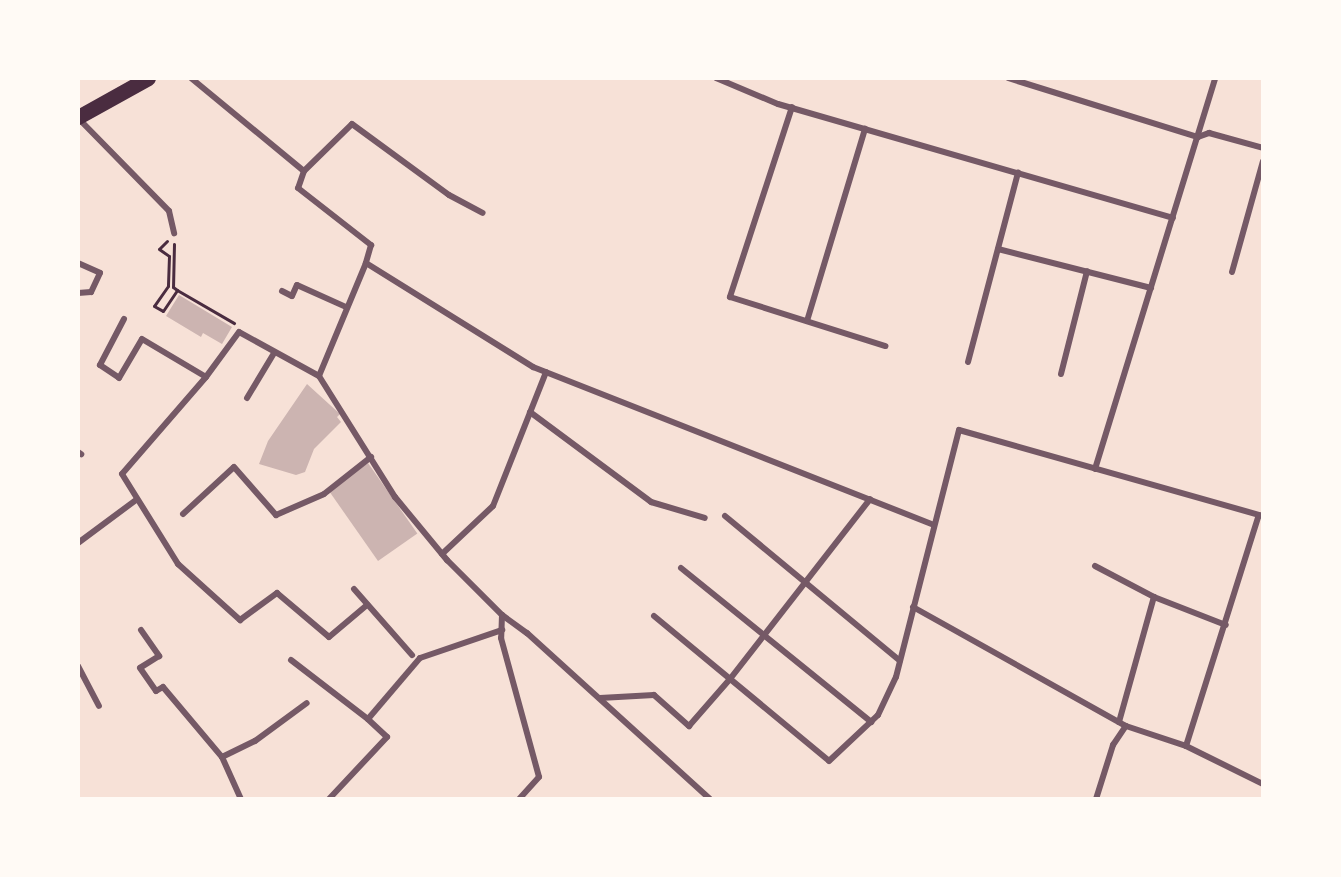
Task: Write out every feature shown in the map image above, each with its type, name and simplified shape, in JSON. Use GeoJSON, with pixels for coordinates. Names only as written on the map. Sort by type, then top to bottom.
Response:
{"type":"FeatureCollection","features":[{"type":"Feature","properties":{"kind":"main road"},"geometry":{"type":"LineString","coordinates":[[78,117],[148,78]]}},
{"type":"Feature","properties":{"kind":"street"},"geometry":{"type":"LineString","coordinates":[[191,78],[304,171]]}},
{"type":"Feature","properties":{"kind":"street"},"geometry":{"type":"LineString","coordinates":[[716,78],[792,108],[1173,218]]}},
{"type":"Feature","properties":{"kind":"street"},"geometry":{"type":"LineString","coordinates":[[1008,78],[1198,137],[1209,133],[1263,148]]}},
{"type":"Feature","properties":{"kind":"street"},"geometry":{"type":"LineString","coordinates":[[1095,469],[1215,78]]}},
{"type":"Feature","properties":{"kind":"street"},"geometry":{"type":"LineString","coordinates":[[792,108],[730,297],[885,346]]}},
{"type":"Feature","properties":{"kind":"street"},"geometry":{"type":"LineString","coordinates":[[78,117],[169,211],[174,233]]}},
{"type":"Feature","properties":{"kind":"street"},"geometry":{"type":"LineString","coordinates":[[319,376],[366,263],[371,245],[298,188],[304,171],[352,124],[448,195],[483,213]]}},
{"type":"Feature","properties":{"kind":"street"},"geometry":{"type":"LineString","coordinates":[[807,321],[865,129]]}},
{"type":"Feature","properties":{"kind":"street"},"geometry":{"type":"LineString","coordinates":[[1232,272],[1263,161]]}},
{"type":"Feature","properties":{"kind":"street"},"geometry":{"type":"LineString","coordinates":[[968,362],[1018,173]]}},
{"type":"Feature","properties":{"kind":"street"},"geometry":{"type":"LineString","coordinates":[[998,249],[1151,288]]}},
{"type":"Feature","properties":{"kind":"street"},"geometry":{"type":"LineString","coordinates":[[78,263],[100,273],[91,292],[78,293]]}},
{"type":"Feature","properties":{"kind":"street"},"geometry":{"type":"LineString","coordinates":[[366,263],[546,372],[934,525]]}},
{"type":"Feature","properties":{"kind":"street"},"geometry":{"type":"LineString","coordinates":[[1061,374],[1086,271]]}},
{"type":"Feature","properties":{"kind":"street"},"geometry":{"type":"LineString","coordinates":[[282,291],[292,296],[297,285],[346,307]]}},
{"type":"Feature","properties":{"kind":"street"},"geometry":{"type":"LineString","coordinates":[[124,319],[100,365],[119,378],[142,339],[206,377]]}},
{"type":"Feature","properties":{"kind":"street"},"geometry":{"type":"LineString","coordinates":[[367,605],[329,637],[278,593],[240,620],[178,564],[136,500],[122,474],[206,377],[239,332],[319,376],[395,497],[442,554],[502,615],[600,698],[710,799]]}},
{"type":"Feature","properties":{"kind":"street"},"geometry":{"type":"LineString","coordinates":[[247,398],[274,353]]}},
{"type":"Feature","properties":{"kind":"street"},"geometry":{"type":"LineString","coordinates":[[442,554],[493,506],[546,372]]}},
{"type":"Feature","properties":{"kind":"street"},"geometry":{"type":"LineString","coordinates":[[531,412],[651,502],[705,518]]}},
{"type":"Feature","properties":{"kind":"street"},"geometry":{"type":"LineString","coordinates":[[654,616],[829,761],[871,722],[896,677],[959,430],[1261,515],[1186,746]]}},
{"type":"Feature","properties":{"kind":"street"},"geometry":{"type":"LineString","coordinates":[[183,514],[234,467],[276,515],[324,494],[371,457]]}},
{"type":"Feature","properties":{"kind":"street"},"geometry":{"type":"LineString","coordinates":[[600,698],[654,695],[689,726],[730,679],[870,499]]}},
{"type":"Feature","properties":{"kind":"street"},"geometry":{"type":"LineString","coordinates":[[78,543],[136,500]]}},
{"type":"Feature","properties":{"kind":"street"},"geometry":{"type":"LineString","coordinates":[[725,516],[900,661]]}},
{"type":"Feature","properties":{"kind":"street"},"geometry":{"type":"LineString","coordinates":[[1095,566],[1154,597],[1226,625]]}},
{"type":"Feature","properties":{"kind":"street"},"geometry":{"type":"LineString","coordinates":[[681,568],[871,722]]}},
{"type":"Feature","properties":{"kind":"street"},"geometry":{"type":"LineString","coordinates":[[354,589],[412,655]]}},
{"type":"Feature","properties":{"kind":"street"},"geometry":{"type":"LineString","coordinates":[[1119,722],[1154,597]]}},
{"type":"Feature","properties":{"kind":"street"},"geometry":{"type":"LineString","coordinates":[[913,607],[1126,726],[1186,746],[1263,784]]}},
{"type":"Feature","properties":{"kind":"street"},"geometry":{"type":"LineString","coordinates":[[502,615],[502,630],[539,777],[519,799]]}},
{"type":"Feature","properties":{"kind":"street"},"geometry":{"type":"LineString","coordinates":[[141,630],[159,656],[140,668],[156,692],[163,687],[222,757],[242,799]]}},
{"type":"Feature","properties":{"kind":"street"},"geometry":{"type":"LineString","coordinates":[[368,719],[420,658],[502,630]]}},
{"type":"Feature","properties":{"kind":"street"},"geometry":{"type":"LineString","coordinates":[[291,660],[387,736],[328,799]]}},
{"type":"Feature","properties":{"kind":"street"},"geometry":{"type":"LineString","coordinates":[[78,666],[99,706]]}},
{"type":"Feature","properties":{"kind":"street"},"geometry":{"type":"LineString","coordinates":[[222,757],[255,741],[307,703]]}},
{"type":"Feature","properties":{"kind":"street"},"geometry":{"type":"LineString","coordinates":[[1096,799],[1113,745],[1126,726]]}},
{"type":"Feature","properties":{"kind":"path"},"geometry":{"type":"LineString","coordinates":[[174,233],[159,249],[169,256],[168,286],[154,306],[163,311],[177,290]]}},
{"type":"Feature","properties":{"kind":"path"},"geometry":{"type":"LineString","coordinates":[[172,287],[174,233]]}},
{"type":"Feature","properties":{"kind":"path"},"geometry":{"type":"LineString","coordinates":[[168,286],[234,323]]}},
{"type":"Feature","properties":{"kind":"building"},"geometry":{"type":"Polygon","coordinates":[[[179,295],[232,327],[222,344],[203,333],[201,337],[166,316],[179,295]]]}},
{"type":"Feature","properties":{"kind":"building"},"geometry":{"type":"Polygon","coordinates":[[[307,384],[340,414],[337,417],[341,422],[314,449],[305,472],[296,475],[259,464],[268,441],[307,384]]]}},
{"type":"Feature","properties":{"kind":"building"},"geometry":{"type":"Polygon","coordinates":[[[368,463],[417,533],[378,561],[329,491],[368,463]]]}}]}
